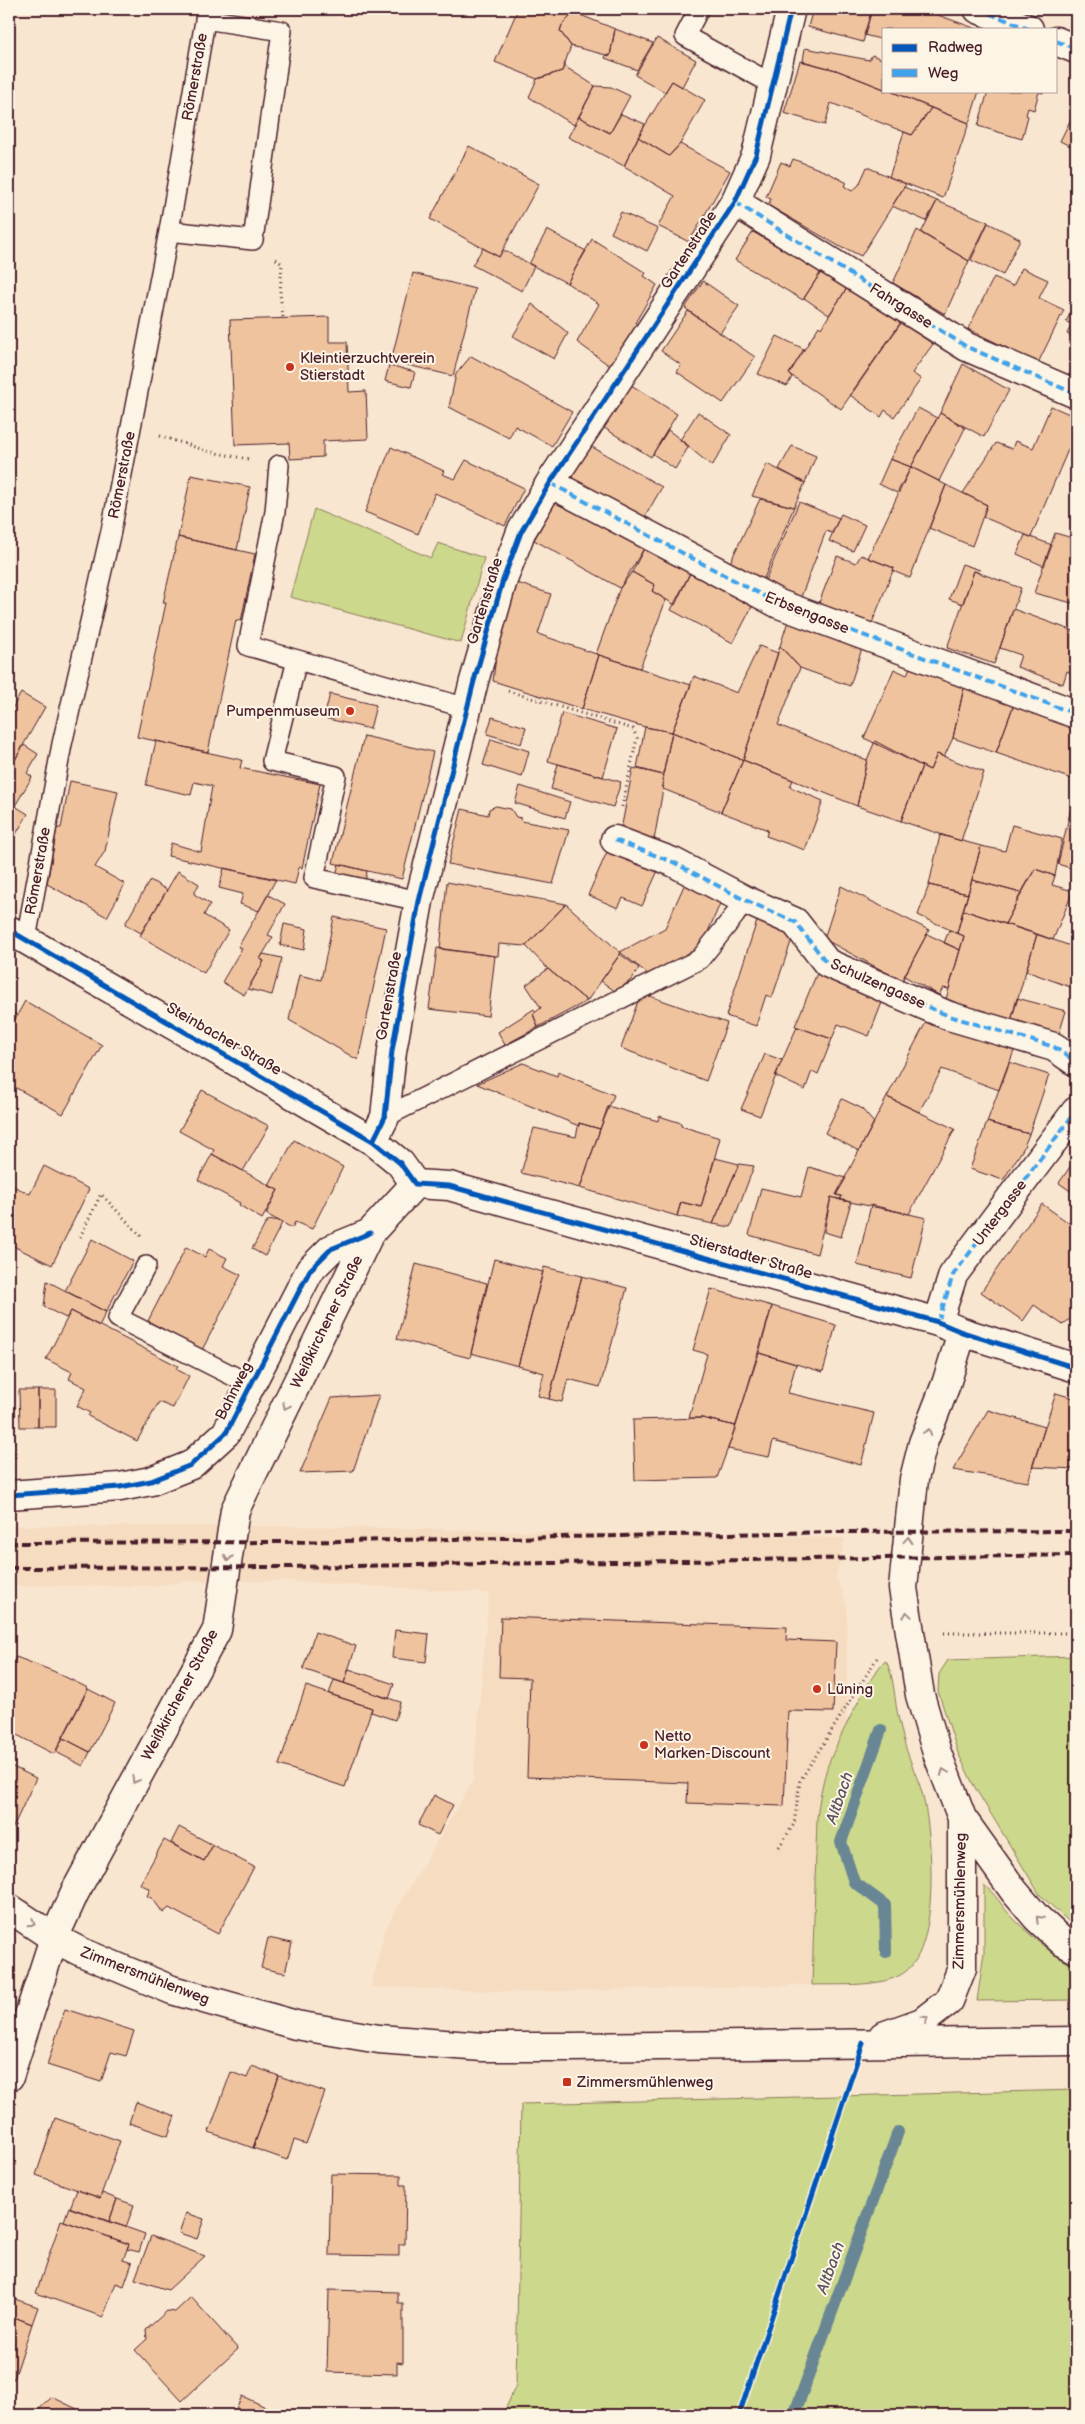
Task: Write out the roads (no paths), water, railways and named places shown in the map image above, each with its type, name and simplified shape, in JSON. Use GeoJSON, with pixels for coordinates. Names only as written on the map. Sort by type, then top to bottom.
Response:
{"type":"FeatureCollection","features":[{"type":"Feature","properties":{"kind":"street","name":"Gartenstraße"},"geometry":{"type":"LineString","coordinates":[[374,1141],[385,1117],[392,1051],[419,900],[474,681],[503,580],[521,532],[550,483],[735,202],[756,155],[791,9]]}},
{"type":"Feature","properties":{"kind":"street"},"geometry":{"type":"LineString","coordinates":[[978,9],[1026,28]]}},
{"type":"Feature","properties":{"kind":"street"},"geometry":{"type":"LineString","coordinates":[[1058,41],[1076,49]]}},
{"type":"Feature","properties":{"kind":"street","name":"Fahrgasse"},"geometry":{"type":"LineString","coordinates":[[735,202],[967,347],[1076,394]]}},
{"type":"Feature","properties":{"kind":"street","name":"Erbsengasse"},"geometry":{"type":"LineString","coordinates":[[550,483],[779,604],[1076,714]]}},
{"type":"Feature","properties":{"kind":"street","name":"Schulzengasse"},"geometry":{"type":"LineString","coordinates":[[615,840],[673,862],[743,899],[795,922],[827,963],[949,1016],[1054,1047],[1076,1062]]}},
{"type":"Feature","properties":{"kind":"street","name":"Steinbacher Straße"},"geometry":{"type":"LineString","coordinates":[[17,935],[374,1141],[400,1163],[415,1184]]}},
{"type":"Feature","properties":{"kind":"street","name":"Untergasse"},"geometry":{"type":"LineString","coordinates":[[950,1327],[953,1275],[1076,1111]]}},
{"type":"Feature","properties":{"kind":"street","name":"Stierstadter Straße"},"geometry":{"type":"LineString","coordinates":[[415,1184],[449,1186],[950,1327],[1076,1368]]}},
{"type":"Feature","properties":{"kind":"street","name":"Weißkirchener Straße"},"geometry":{"type":"LineString","coordinates":[[9,2077],[54,1938],[75,1892],[217,1630],[235,1510],[370,1233],[415,1184]]}},
{"type":"Feature","properties":{"kind":"street","name":"Bahnweg"},"geometry":{"type":"LineString","coordinates":[[12,1495],[120,1487],[151,1481],[192,1466],[226,1433],[310,1270],[331,1248],[370,1233]]}},
{"type":"Feature","properties":{"kind":"street"},"geometry":{"type":"LineString","coordinates":[[950,1327],[946,1384],[923,1443],[914,1479],[903,1588],[920,1695],[936,1753],[962,1818]]}},
{"type":"Feature","properties":{"kind":"street","name":"Zimmersmühlenweg"},"geometry":{"type":"LineString","coordinates":[[863,2043],[922,2022],[949,2001],[962,1968],[962,1818]]}},
{"type":"Feature","properties":{"kind":"street","name":"Zimmersmühlenweg"},"geometry":{"type":"LineString","coordinates":[[962,1818],[1014,1891],[1037,1918],[1063,1942],[1076,1949]]}},
{"type":"Feature","properties":{"kind":"street","name":"Zimmersmühlenweg"},"geometry":{"type":"LineString","coordinates":[[9,1908],[54,1938],[79,1951],[181,1992],[296,2025],[379,2040],[493,2047],[1076,2041]]}},
{"type":"Feature","properties":{"kind":"lane"},"geometry":{"type":"LineString","coordinates":[[699,9],[685,36],[774,85]]}},
{"type":"Feature","properties":{"kind":"lane"},"geometry":{"type":"LineString","coordinates":[[168,230],[253,240],[282,31],[206,14]]}},
{"type":"Feature","properties":{"kind":"lane","name":"Römerstraße"},"geometry":{"type":"LineString","coordinates":[[17,935],[111,531],[168,230],[206,14]]}},
{"type":"Feature","properties":{"kind":"lane"},"geometry":{"type":"LineString","coordinates":[[279,466],[275,512],[248,646],[468,708]]}},
{"type":"Feature","properties":{"kind":"lane"},"geometry":{"type":"LineString","coordinates":[[297,660],[272,761],[336,776],[314,878],[419,900]]}},
{"type":"Feature","properties":{"kind":"lane"},"geometry":{"type":"LineString","coordinates":[[385,1117],[700,959],[736,915],[743,899]]}},
{"type":"Feature","properties":{"kind":"lane"},"geometry":{"type":"LineString","coordinates":[[146,1266],[118,1318],[251,1385]]}},
{"type":"Feature","properties":{"kind":"waterway","name":"Altbach"},"geometry":{"type":"LineString","coordinates":[[881,1730],[841,1842],[854,1882],[885,1905],[886,1952]]}},
{"type":"Feature","properties":{"kind":"waterway","name":"Altbach"},"geometry":{"type":"LineString","coordinates":[[794,2415],[898,2132]]}},
{"type":"Feature","properties":{"kind":"railway"},"geometry":{"type":"LineString","coordinates":[[9,1543],[286,1542],[837,1532],[1076,1531]]}},
{"type":"Feature","properties":{"kind":"railway"},"geometry":{"type":"LineString","coordinates":[[9,1568],[286,1567],[1076,1555]]}},
{"type":"Feature","properties":{"kind":"place","name":"Kleintierzuchtverein Stierstadt"},"geometry":{"type":"Point","coordinates":[290,367]}},
{"type":"Feature","properties":{"kind":"place","name":"Pumpenmuseum"},"geometry":{"type":"Point","coordinates":[350,711]}},
{"type":"Feature","properties":{"kind":"place","name":"Lüning"},"geometry":{"type":"Point","coordinates":[817,1689]}},
{"type":"Feature","properties":{"kind":"place","name":"Netto Marken-Discount"},"geometry":{"type":"Point","coordinates":[644,1745]}},
{"type":"Feature","properties":{"kind":"place","name":"Zimmersmühlenweg"},"geometry":{"type":"Point","coordinates":[567,2082]}}]}
